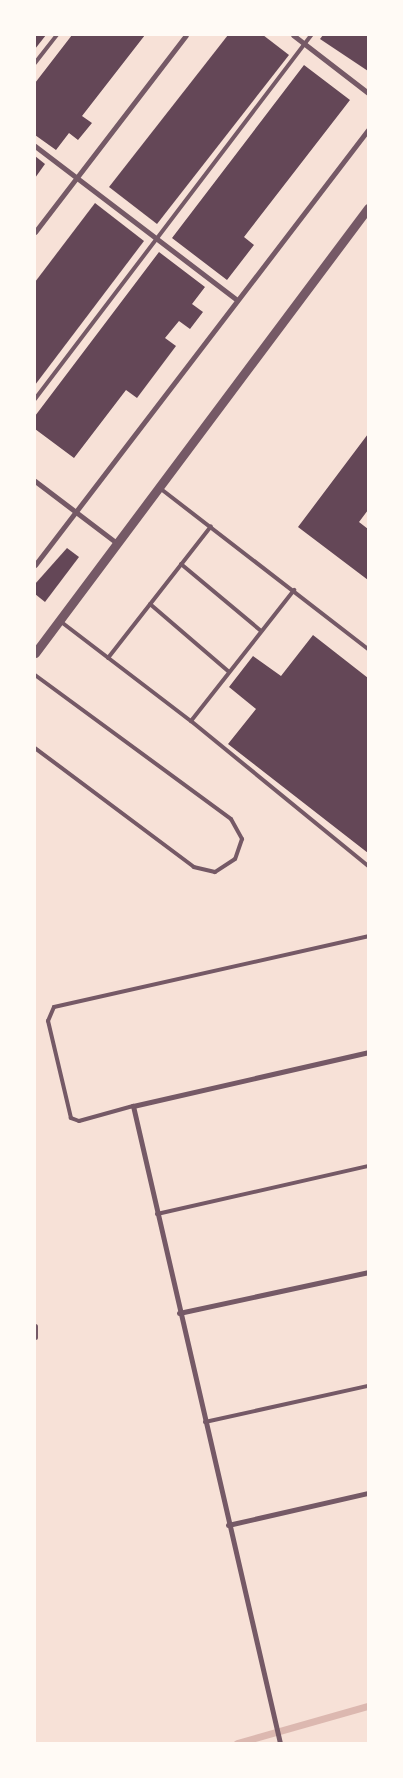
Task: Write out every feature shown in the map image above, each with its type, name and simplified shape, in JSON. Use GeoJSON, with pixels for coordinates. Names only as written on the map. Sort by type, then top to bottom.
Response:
{"type":"FeatureCollection","features":[{"type":"Feature","properties":{"kind":"street"},"geometry":{"type":"LineString","coordinates":[[35,232],[186,35]]}},
{"type":"Feature","properties":{"kind":"street"},"geometry":{"type":"LineString","coordinates":[[293,35],[368,94]]}},
{"type":"Feature","properties":{"kind":"street"},"geometry":{"type":"LineString","coordinates":[[35,565],[368,130]]}},
{"type":"Feature","properties":{"kind":"street"},"geometry":{"type":"LineString","coordinates":[[35,146],[237,300]]}},
{"type":"Feature","properties":{"kind":"street"},"geometry":{"type":"LineString","coordinates":[[35,653],[161,489],[368,208]]}},
{"type":"Feature","properties":{"kind":"street"},"geometry":{"type":"LineString","coordinates":[[35,481],[119,545]]}},
{"type":"Feature","properties":{"kind":"street"},"geometry":{"type":"LineString","coordinates":[[280,1743],[179,1313],[133,1106],[368,1052]]}},
{"type":"Feature","properties":{"kind":"street"},"geometry":{"type":"LineString","coordinates":[[179,1313],[368,1272]]}},
{"type":"Feature","properties":{"kind":"street"},"geometry":{"type":"LineString","coordinates":[[35,1326],[35,1337]]}},
{"type":"Feature","properties":{"kind":"street"},"geometry":{"type":"LineString","coordinates":[[228,1525],[368,1493]]}},
{"type":"Feature","properties":{"kind":"lane"},"geometry":{"type":"LineString","coordinates":[[35,64],[57,35]]}},
{"type":"Feature","properties":{"kind":"lane"},"geometry":{"type":"LineString","coordinates":[[35,399],[311,35]]}},
{"type":"Feature","properties":{"kind":"lane"},"geometry":{"type":"LineString","coordinates":[[161,489],[368,649]]}},
{"type":"Feature","properties":{"kind":"lane"},"geometry":{"type":"LineString","coordinates":[[108,658],[211,526]]}},
{"type":"Feature","properties":{"kind":"lane"},"geometry":{"type":"LineString","coordinates":[[181,564],[262,631]]}},
{"type":"Feature","properties":{"kind":"lane"},"geometry":{"type":"LineString","coordinates":[[191,721],[294,590]]}},
{"type":"Feature","properties":{"kind":"lane"},"geometry":{"type":"LineString","coordinates":[[150,604],[229,672]]}},
{"type":"Feature","properties":{"kind":"lane"},"geometry":{"type":"LineString","coordinates":[[60,621],[191,721],[368,866]]}},
{"type":"Feature","properties":{"kind":"lane"},"geometry":{"type":"LineString","coordinates":[[35,675],[231,819],[242,839],[235,859],[216,872],[194,867],[35,748]]}},
{"type":"Feature","properties":{"kind":"lane"},"geometry":{"type":"LineString","coordinates":[[133,1106],[79,1121],[71,1118],[48,1022],[54,1007],[368,936]]}},
{"type":"Feature","properties":{"kind":"lane"},"geometry":{"type":"LineString","coordinates":[[157,1214],[368,1166]]}},
{"type":"Feature","properties":{"kind":"lane"},"geometry":{"type":"LineString","coordinates":[[205,1422],[368,1386]]}},
{"type":"Feature","properties":{"kind":"building"},"geometry":{"type":"Polygon","coordinates":[[[35,35],[46,35],[35,49],[35,35]]]}},
{"type":"Feature","properties":{"kind":"building"},"geometry":{"type":"Polygon","coordinates":[[[72,35],[145,35],[82,116],[92,123],[78,140],[69,133],[56,150],[35,135],[35,83],[72,35]]]}},
{"type":"Feature","properties":{"kind":"building"},"geometry":{"type":"Polygon","coordinates":[[[228,35],[263,35],[289,55],[157,224],[109,187],[228,35]]]}},
{"type":"Feature","properties":{"kind":"building"},"geometry":{"type":"Polygon","coordinates":[[[323,35],[368,35],[368,71],[320,39],[323,35]]]}},
{"type":"Feature","properties":{"kind":"building"},"geometry":{"type":"Polygon","coordinates":[[[304,65],[350,100],[244,237],[254,245],[227,280],[172,238],[304,65]]]}},
{"type":"Feature","properties":{"kind":"building"},"geometry":{"type":"Polygon","coordinates":[[[35,156],[45,164],[35,178],[35,156]]]}},
{"type":"Feature","properties":{"kind":"building"},"geometry":{"type":"Polygon","coordinates":[[[95,203],[144,241],[35,385],[35,282],[95,203]]]}},
{"type":"Feature","properties":{"kind":"building"},"geometry":{"type":"Polygon","coordinates":[[[159,252],[205,287],[192,304],[203,312],[190,329],[179,321],[165,338],[176,346],[137,398],[126,390],[74,458],[35,429],[35,416],[159,252]]]}},
{"type":"Feature","properties":{"kind":"building"},"geometry":{"type":"Polygon","coordinates":[[[368,434],[368,510],[359,522],[368,529],[368,580],[298,527],[368,434]]]}},
{"type":"Feature","properties":{"kind":"building"},"geometry":{"type":"Polygon","coordinates":[[[67,548],[79,557],[45,602],[35,594],[35,584],[67,548]]]}},
{"type":"Feature","properties":{"kind":"building"},"geometry":{"type":"Polygon","coordinates":[[[313,635],[368,678],[368,853],[228,744],[256,709],[229,687],[253,656],[281,676],[313,635]]]}},
{"type":"Feature","properties":{"kind":"waterway"},"geometry":{"type":"LineString","coordinates":[[237,1743],[368,1706]]}}]}
